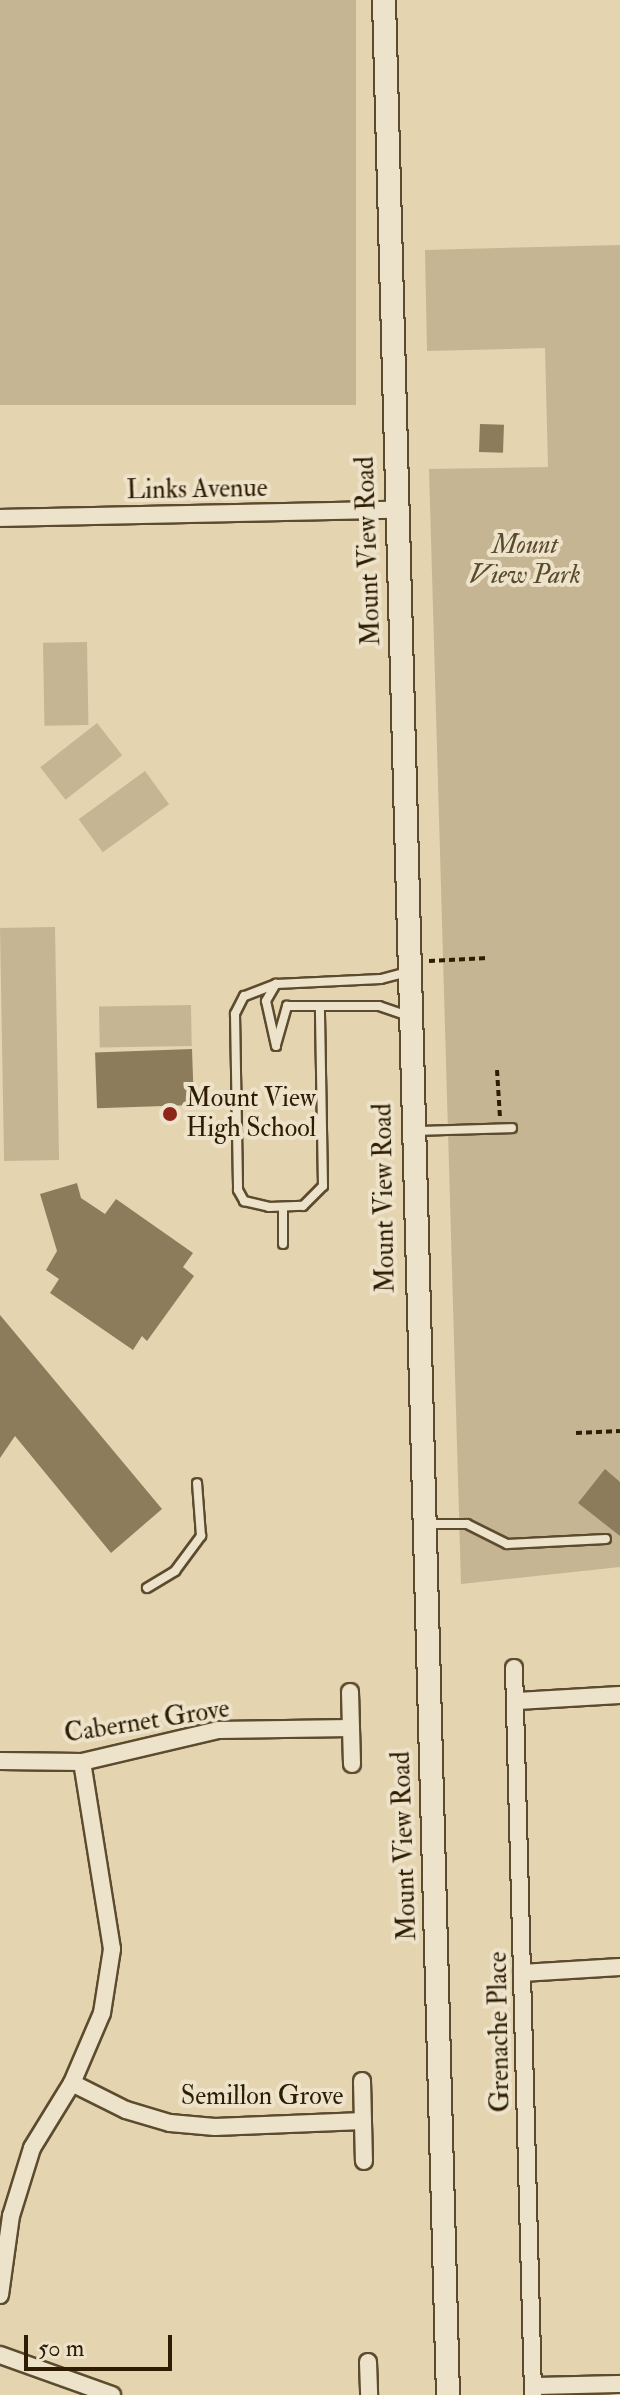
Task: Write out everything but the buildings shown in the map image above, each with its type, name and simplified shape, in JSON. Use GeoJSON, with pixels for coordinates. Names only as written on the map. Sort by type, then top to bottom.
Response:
{"type":"FeatureCollection","features":[{"type":"Feature","properties":{"kind":"main road","name":"Mount View Road"},"geometry":{"type":"LineString","coordinates":[[384,0],[407,966],[448,2395]]}},
{"type":"Feature","properties":{"kind":"street","name":"Links Avenue"},"geometry":{"type":"LineString","coordinates":[[0,518],[396,510]]}},
{"type":"Feature","properties":{"kind":"street","name":"Grenache Place"},"geometry":{"type":"LineString","coordinates":[[514,1668],[533,2390]]}},
{"type":"Feature","properties":{"kind":"street"},"geometry":{"type":"LineString","coordinates":[[350,1692],[352,1764]]}},
{"type":"Feature","properties":{"kind":"street"},"geometry":{"type":"LineString","coordinates":[[517,1701],[620,1695]]}},
{"type":"Feature","properties":{"kind":"street","name":"Cabernet Grove"},"geometry":{"type":"LineString","coordinates":[[0,1761],[82,1762],[218,1730],[351,1728]]}},
{"type":"Feature","properties":{"kind":"street"},"geometry":{"type":"LineString","coordinates":[[0,2295],[6,2215],[32,2148],[72,2083],[102,2013],[112,1949],[82,1762]]}},
{"type":"Feature","properties":{"kind":"street"},"geometry":{"type":"LineString","coordinates":[[522,1973],[620,1967]]}},
{"type":"Feature","properties":{"kind":"street","name":"Semillon Grove"},"geometry":{"type":"LineString","coordinates":[[362,2081],[364,2161]]}},
{"type":"Feature","properties":{"kind":"street","name":"Semillon Grove"},"geometry":{"type":"LineString","coordinates":[[72,2083],[126,2110],[170,2123],[215,2127],[363,2121]]}},
{"type":"Feature","properties":{"kind":"street"},"geometry":{"type":"LineString","coordinates":[[0,2355],[112,2395]]}},
{"type":"Feature","properties":{"kind":"street"},"geometry":{"type":"LineString","coordinates":[[368,2362],[369,2395]]}},
{"type":"Feature","properties":{"kind":"street"},"geometry":{"type":"LineString","coordinates":[[533,2390],[620,2384]]}},
{"type":"Feature","properties":{"kind":"lane"},"geometry":{"type":"LineString","coordinates":[[320,1006],[323,1186],[303,1206],[283,1207],[244,1201],[238,1190],[235,1014],[244,996],[276,984],[381,979],[407,966]]}},
{"type":"Feature","properties":{"kind":"lane"},"geometry":{"type":"LineString","coordinates":[[276,984],[266,1001],[276,1046],[287,1006],[379,1006],[409,1016]]}},
{"type":"Feature","properties":{"kind":"lane"},"geometry":{"type":"LineString","coordinates":[[412,1131],[512,1128]]}},
{"type":"Feature","properties":{"kind":"lane"},"geometry":{"type":"LineString","coordinates":[[283,1207],[283,1244]]}},
{"type":"Feature","properties":{"kind":"lane"},"geometry":{"type":"LineString","coordinates":[[147,1588],[175,1571],[201,1536],[197,1483]]}},
{"type":"Feature","properties":{"kind":"lane"},"geometry":{"type":"LineString","coordinates":[[423,1524],[467,1524],[507,1544],[606,1539]]}},
{"type":"Feature","properties":{"kind":"path"},"geometry":{"type":"LineString","coordinates":[[407,966],[488,958]]}},
{"type":"Feature","properties":{"kind":"path"},"geometry":{"type":"LineString","coordinates":[[497,1070],[500,1128]]}},
{"type":"Feature","properties":{"kind":"path"},"geometry":{"type":"LineString","coordinates":[[576,1433],[620,1431]]}},
{"type":"Feature","properties":{"kind":"green space"},"geometry":{"type":"Polygon","coordinates":[[[0,0],[356,0],[356,405],[0,405],[0,0]]]}},
{"type":"Feature","properties":{"kind":"green space","name":"Mount View Park"},"geometry":{"type":"Polygon","coordinates":[[[620,245],[620,1567],[461,1584],[429,469],[548,467],[545,348],[427,351],[425,250],[620,245]]]}},
{"type":"Feature","properties":{"kind":"green space"},"geometry":{"type":"Polygon","coordinates":[[[87,642],[88,725],[44,726],[43,643],[87,642]]]}},
{"type":"Feature","properties":{"kind":"green space"},"geometry":{"type":"Polygon","coordinates":[[[97,723],[122,755],[66,800],[40,767],[97,723]]]}},
{"type":"Feature","properties":{"kind":"green space"},"geometry":{"type":"Polygon","coordinates":[[[145,771],[169,804],[103,852],[79,819],[145,771]]]}},
{"type":"Feature","properties":{"kind":"green space"},"geometry":{"type":"Polygon","coordinates":[[[55,927],[59,1160],[4,1161],[0,928],[55,927]]]}},
{"type":"Feature","properties":{"kind":"green space"},"geometry":{"type":"Polygon","coordinates":[[[191,1005],[192,1046],[100,1048],[99,1007],[191,1005]]]}},
{"type":"Feature","properties":{"kind":"place","name":"Mount View High School"},"geometry":{"type":"Point","coordinates":[170,1114]}}]}
